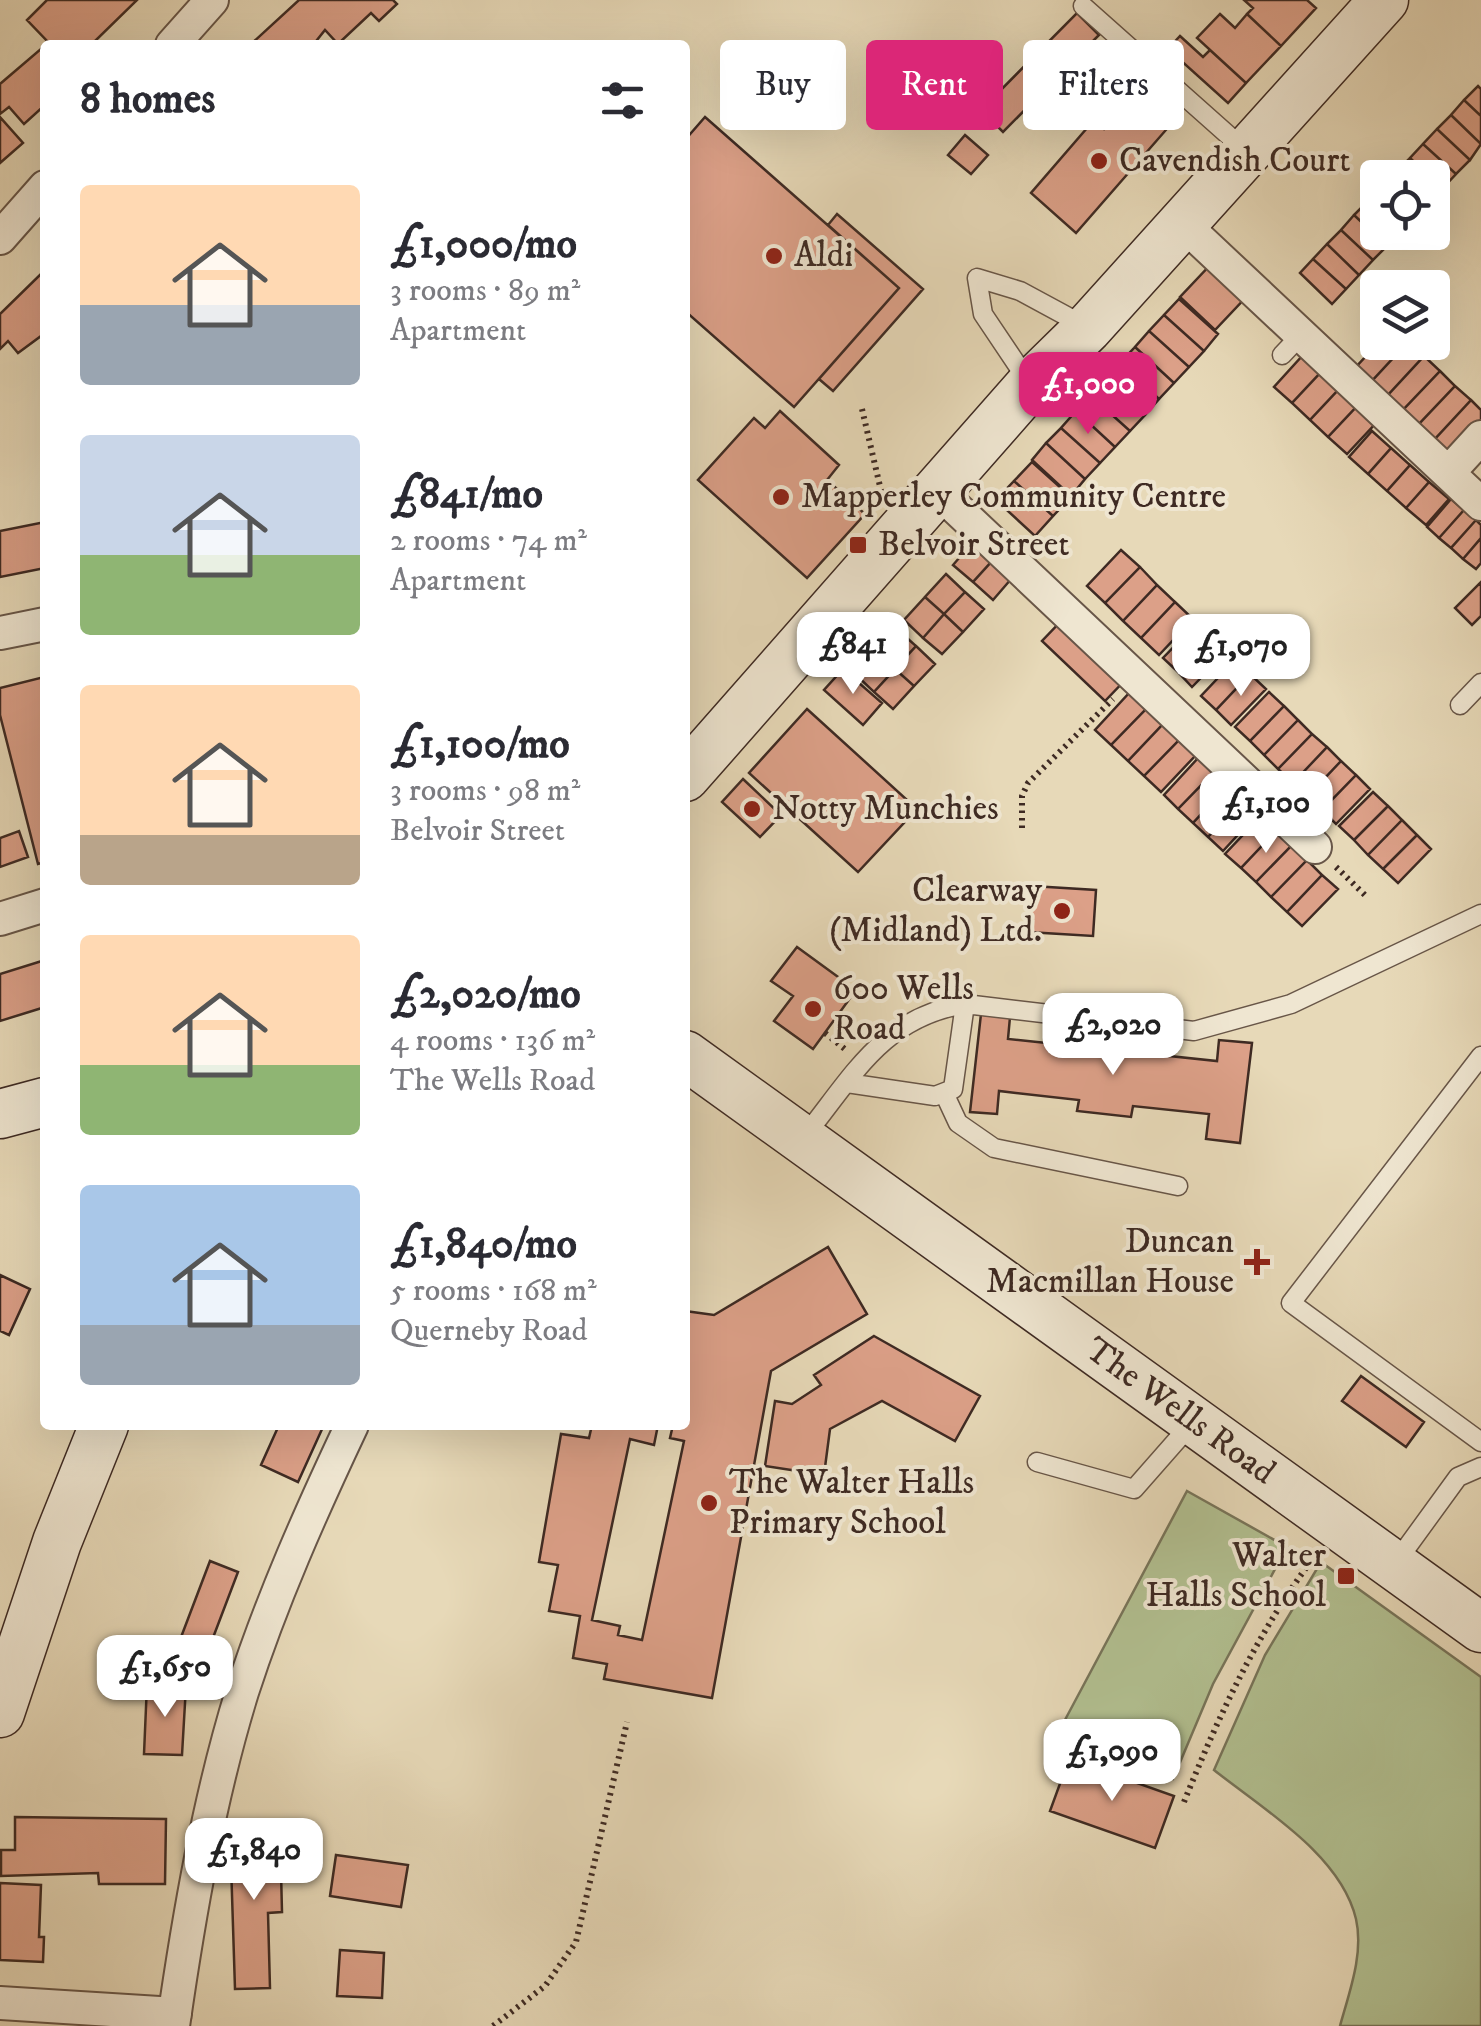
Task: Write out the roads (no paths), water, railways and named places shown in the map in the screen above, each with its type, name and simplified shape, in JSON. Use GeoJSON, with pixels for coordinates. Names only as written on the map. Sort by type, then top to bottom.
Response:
{"type":"FeatureCollection","features":[{"type":"Feature","properties":{"kind":"main road"},"geometry":{"type":"LineString","coordinates":[[690,771],[1030,385],[1088,328],[1384,0]]}},
{"type":"Feature","properties":{"kind":"main road","name":"The Wells Road"},"geometry":{"type":"LineString","coordinates":[[690,1059],[1481,1628]]}},
{"type":"Feature","properties":{"kind":"main road"},"geometry":{"type":"LineString","coordinates":[[0,1116],[40,1104]]}},
{"type":"Feature","properties":{"kind":"main road"},"geometry":{"type":"LineString","coordinates":[[0,1713],[57,1542],[102,1430]]}},
{"type":"Feature","properties":{"kind":"street"},"geometry":{"type":"LineString","coordinates":[[176,40],[212,0]]}},
{"type":"Feature","properties":{"kind":"street"},"geometry":{"type":"LineString","coordinates":[[0,238],[40,193]]}},
{"type":"Feature","properties":{"kind":"street"},"geometry":{"type":"LineString","coordinates":[[1181,222],[1291,345],[1449,472],[1481,504]]}},
{"type":"Feature","properties":{"kind":"street"},"geometry":{"type":"LineString","coordinates":[[1449,472],[1481,437]]}},
{"type":"Feature","properties":{"kind":"street"},"geometry":{"type":"LineString","coordinates":[[925,508],[1026,585],[1134,676],[1316,847]]}},
{"type":"Feature","properties":{"kind":"street"},"geometry":{"type":"LineString","coordinates":[[0,633],[40,625]]}},
{"type":"Feature","properties":{"kind":"street"},"geometry":{"type":"LineString","coordinates":[[0,919],[40,907]]}},
{"type":"Feature","properties":{"kind":"street"},"geometry":{"type":"LineString","coordinates":[[0,1116],[0,1141]]}},
{"type":"Feature","properties":{"kind":"street"},"geometry":{"type":"LineString","coordinates":[[0,2003],[174,2020],[216,1789],[241,1695],[344,1430]]}},
{"type":"Feature","properties":{"kind":"lane"},"geometry":{"type":"LineString","coordinates":[[1083,6],[1245,150]]}},
{"type":"Feature","properties":{"kind":"lane"},"geometry":{"type":"LineString","coordinates":[[1030,385],[983,314],[977,278],[1020,291],[1088,328]]}},
{"type":"Feature","properties":{"kind":"lane"},"geometry":{"type":"LineString","coordinates":[[1460,704],[1481,683]]}},
{"type":"Feature","properties":{"kind":"lane"},"geometry":{"type":"LineString","coordinates":[[801,1140],[883,1038],[916,1016],[965,1004],[1194,1031],[1290,1004],[1481,914]]}},
{"type":"Feature","properties":{"kind":"lane"},"geometry":{"type":"LineString","coordinates":[[848,1083],[935,1096],[944,1092],[957,1081],[965,1004]]}},
{"type":"Feature","properties":{"kind":"lane"},"geometry":{"type":"LineString","coordinates":[[1481,1056],[1290,1303],[1481,1442]]}},
{"type":"Feature","properties":{"kind":"lane"},"geometry":{"type":"LineString","coordinates":[[944,1092],[958,1124],[994,1148],[1178,1186]]}},
{"type":"Feature","properties":{"kind":"lane"},"geometry":{"type":"LineString","coordinates":[[1036,1462],[1134,1488],[1192,1422]]}},
{"type":"Feature","properties":{"kind":"lane"},"geometry":{"type":"LineString","coordinates":[[1393,1566],[1458,1477],[1481,1467]]}},
{"type":"Feature","properties":{"kind":"place","name":"Cavendish Court"},"geometry":{"type":"Point","coordinates":[1099,161]}},
{"type":"Feature","properties":{"kind":"place","name":"Aldi"},"geometry":{"type":"Point","coordinates":[774,256]}},
{"type":"Feature","properties":{"kind":"place","name":"Mapperley Community Centre"},"geometry":{"type":"Point","coordinates":[781,497]}},
{"type":"Feature","properties":{"kind":"place","name":"Belvoir Street"},"geometry":{"type":"Point","coordinates":[858,545]}},
{"type":"Feature","properties":{"kind":"place","name":"Notty Munchies"},"geometry":{"type":"Point","coordinates":[752,809]}},
{"type":"Feature","properties":{"kind":"place","name":"Clearway (Midland) Ltd."},"geometry":{"type":"Point","coordinates":[1062,911]}},
{"type":"Feature","properties":{"kind":"place","name":"600 Wells Road"},"geometry":{"type":"Point","coordinates":[813,1009]}},
{"type":"Feature","properties":{"kind":"place","name":"Duncan Macmillan House"},"geometry":{"type":"Point","coordinates":[1257,1262]}},
{"type":"Feature","properties":{"kind":"place","name":"The Walter Halls Primary School"},"geometry":{"type":"Point","coordinates":[709,1503]}},
{"type":"Feature","properties":{"kind":"place","name":"Walter Halls School"},"geometry":{"type":"Point","coordinates":[1346,1576]}}]}
